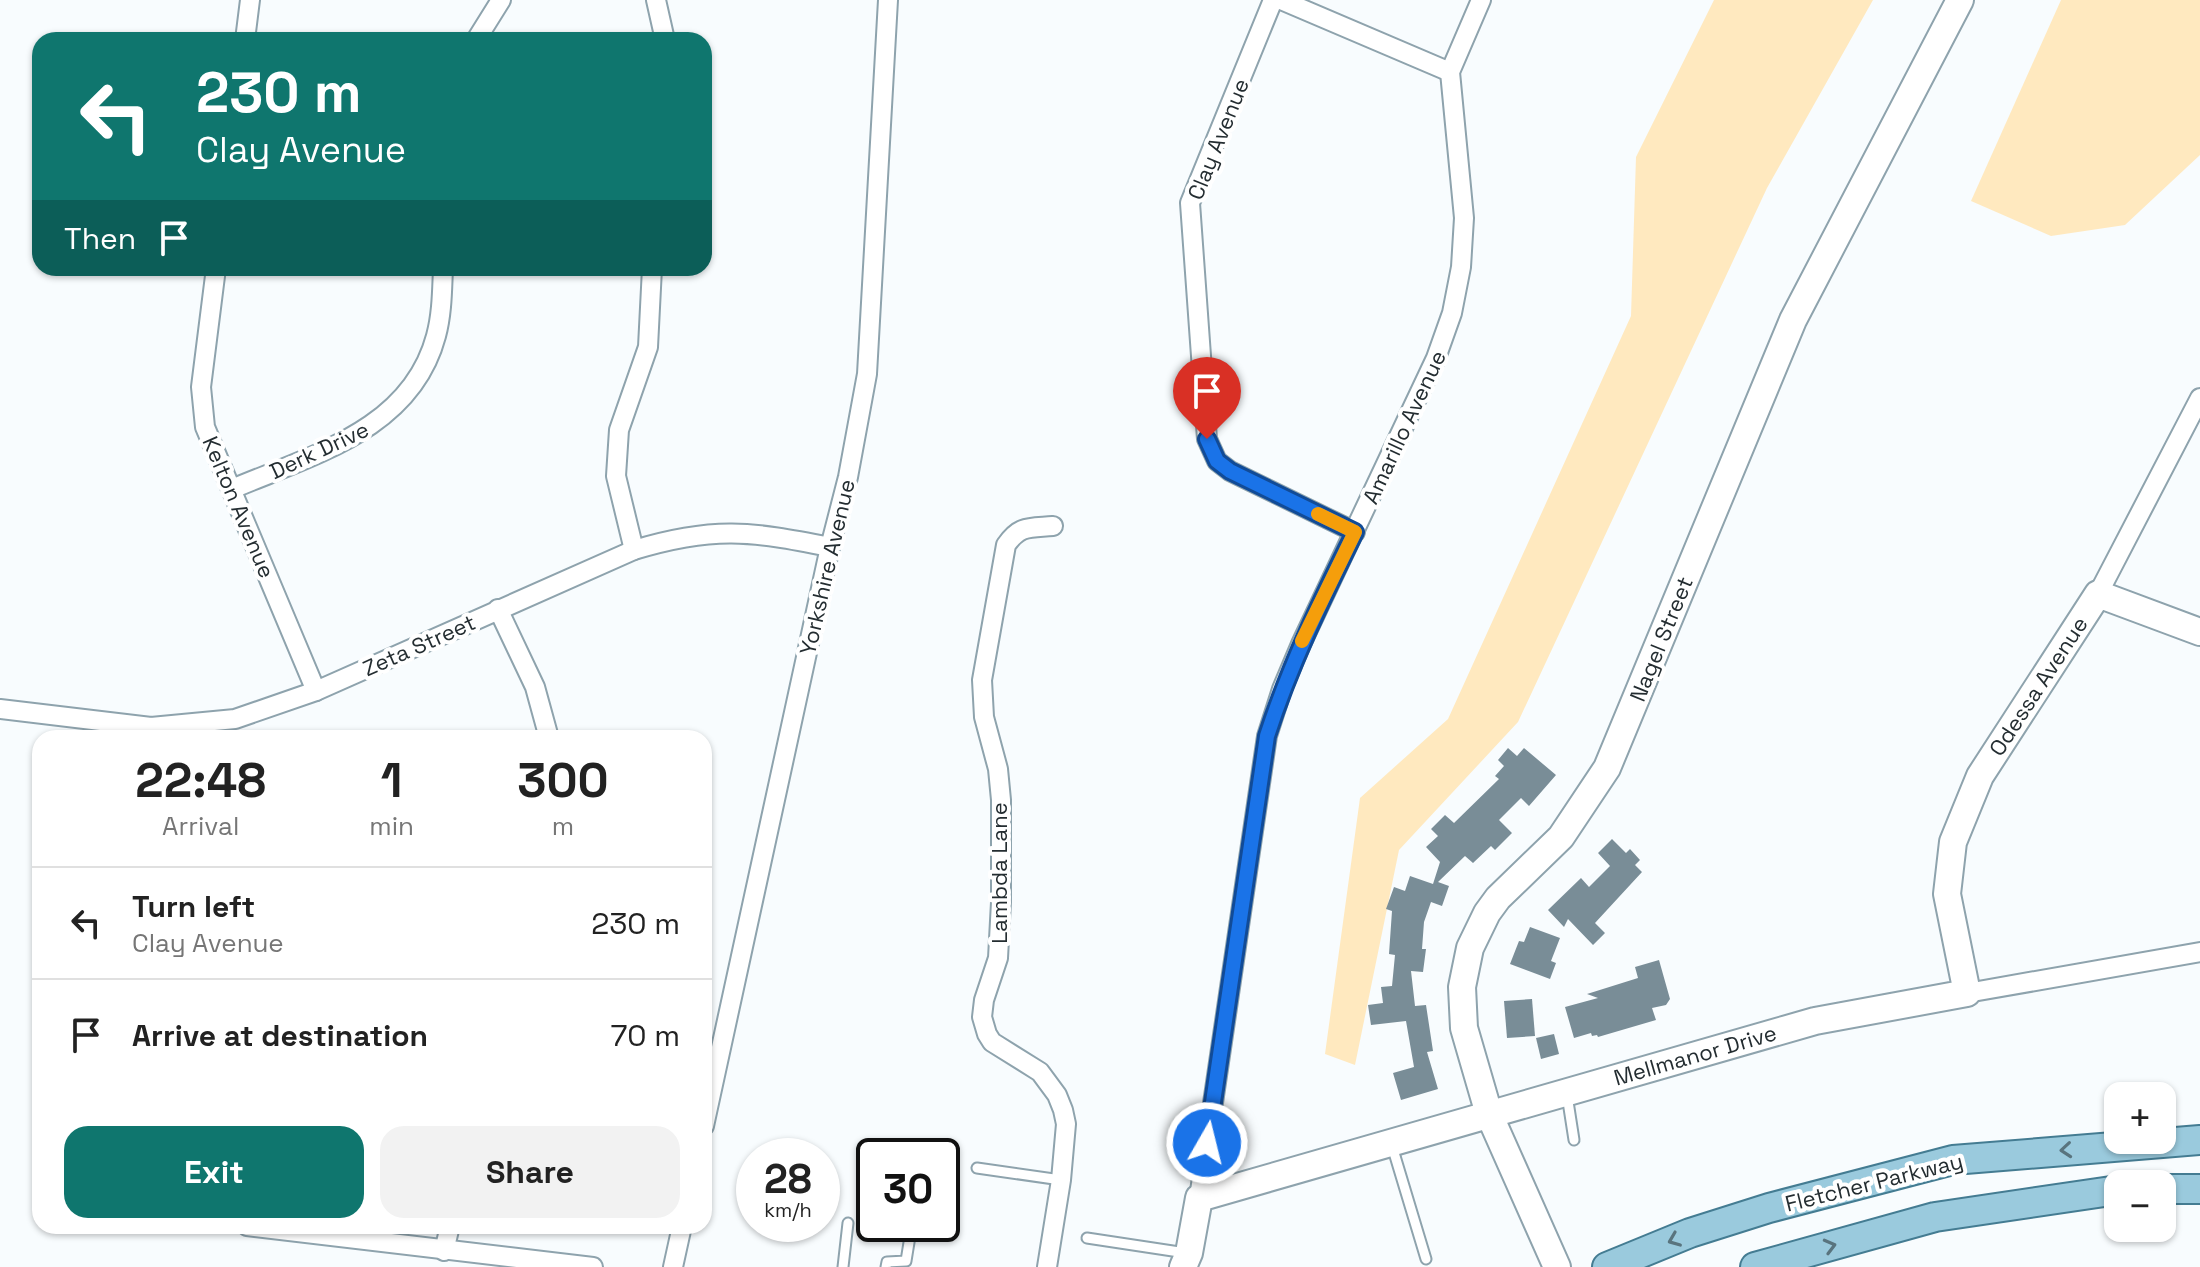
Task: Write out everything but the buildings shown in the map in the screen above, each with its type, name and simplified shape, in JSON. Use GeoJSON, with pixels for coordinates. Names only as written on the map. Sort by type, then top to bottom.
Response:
{"type":"FeatureCollection","features":[{"type":"Feature","properties":{"kind":"main road","name":"Fletcher Parkway"},"geometry":{"type":"LineString","coordinates":[[1607,1267],[1690,1233],[1769,1208],[1953,1160],[2200,1140]]}},
{"type":"Feature","properties":{"kind":"main road"},"geometry":{"type":"LineString","coordinates":[[2176,1189],[2200,1189]]}},
{"type":"Feature","properties":{"kind":"main road"},"geometry":{"type":"LineString","coordinates":[[1755,1267],[1935,1217],[2104,1192]]}},
{"type":"Feature","properties":{"kind":"street"},"geometry":{"type":"LineString","coordinates":[[246,32],[250,0]]}},
{"type":"Feature","properties":{"kind":"street"},"geometry":{"type":"LineString","coordinates":[[481,32],[501,0]]}},
{"type":"Feature","properties":{"kind":"street"},"geometry":{"type":"LineString","coordinates":[[656,0],[663,32]]}},
{"type":"Feature","properties":{"kind":"street","name":"Yorkshire Avenue"},"geometry":{"type":"LineString","coordinates":[[712,1089],[848,477],[867,374],[888,0]]}},
{"type":"Feature","properties":{"kind":"street","name":"Clay Avenue"},"geometry":{"type":"LineString","coordinates":[[1273,0],[1190,203],[1207,439],[1217,461],[1230,471],[1355,532]]}},
{"type":"Feature","properties":{"kind":"street"},"geometry":{"type":"LineString","coordinates":[[1281,0],[1450,72]]}},
{"type":"Feature","properties":{"kind":"street","name":"Amarillo Avenue"},"geometry":{"type":"LineString","coordinates":[[1186,1260],[1199,1198],[1267,736],[1301,644],[1436,358],[1460,279],[1464,218],[1450,72],[1481,0]]}},
{"type":"Feature","properties":{"kind":"street","name":"Nagel Street"},"geometry":{"type":"LineString","coordinates":[[1557,1267],[1489,1114],[1464,1028],[1464,967],[1477,930],[1498,898],[1561,837],[1607,768],[1793,320],[1960,0]]}},
{"type":"Feature","properties":{"kind":"street","name":"Kelton Avenue"},"geometry":{"type":"LineString","coordinates":[[215,276],[201,387],[205,427],[316,691]]}},
{"type":"Feature","properties":{"kind":"street","name":"Derk Drive"},"geometry":{"type":"LineString","coordinates":[[232,489],[358,435],[399,402],[421,371],[433,346],[440,316],[442,276]]}},
{"type":"Feature","properties":{"kind":"street"},"geometry":{"type":"LineString","coordinates":[[634,550],[616,476],[619,430],[648,347],[652,276]]}},
{"type":"Feature","properties":{"kind":"street","name":"Odessa Avenue"},"geometry":{"type":"LineString","coordinates":[[1967,993],[1947,894],[1953,842],[1980,776],[2098,594],[2200,398]]}},
{"type":"Feature","properties":{"kind":"street","name":"Lambda Lane"},"geometry":{"type":"LineString","coordinates":[[1047,1267],[1061,1180],[1066,1124],[1057,1095],[1049,1083],[1029,1063],[999,1049],[987,1034],[982,1017],[984,1000],[998,958],[1001,800],[998,769],[984,717],[982,680],[1006,545],[1023,528],[1053,526]]}},
{"type":"Feature","properties":{"kind":"street","name":"Zeta Street"},"geometry":{"type":"LineString","coordinates":[[0,709],[151,727],[235,719],[316,691],[634,550],[677,537],[720,532],[765,534],[830,547]]}},
{"type":"Feature","properties":{"kind":"street"},"geometry":{"type":"LineString","coordinates":[[2098,594],[2200,632]]}},
{"type":"Feature","properties":{"kind":"street"},"geometry":{"type":"LineString","coordinates":[[498,609],[535,687],[547,730]]}},
{"type":"Feature","properties":{"kind":"street","name":"Mellmanor Drive"},"geometry":{"type":"LineString","coordinates":[[1199,1198],[1815,1021],[2200,952]]}},
{"type":"Feature","properties":{"kind":"street"},"geometry":{"type":"LineString","coordinates":[[309,1234],[593,1267]]}},
{"type":"Feature","properties":{"kind":"street"},"geometry":{"type":"LineString","coordinates":[[444,1251],[448,1234]]}},
{"type":"Feature","properties":{"kind":"street"},"geometry":{"type":"LineString","coordinates":[[673,1267],[680,1234]]}},
{"type":"Feature","properties":{"kind":"lane"},"geometry":{"type":"LineString","coordinates":[[1566,1092],[1574,1140]]}},
{"type":"Feature","properties":{"kind":"lane"},"geometry":{"type":"LineString","coordinates":[[1391,1142],[1426,1259]]}},
{"type":"Feature","properties":{"kind":"lane"},"geometry":{"type":"LineString","coordinates":[[977,1168],[1061,1180]]}},
{"type":"Feature","properties":{"kind":"lane"},"geometry":{"type":"LineString","coordinates":[[843,1267],[848,1223]]}},
{"type":"Feature","properties":{"kind":"lane"},"geometry":{"type":"LineString","coordinates":[[1087,1238],[1186,1260]]}},
{"type":"Feature","properties":{"kind":"lane"},"geometry":{"type":"LineString","coordinates":[[886,1267],[887,1262],[906,1261],[909,1242]]}},
{"type":"Feature","properties":{"kind":"shaded area"},"geometry":{"type":"Polygon","coordinates":[[[1714,0],[1873,0],[1767,188],[1518,722],[1399,850],[1355,1065],[1325,1054],[1360,798],[1448,719],[1631,316],[1636,157],[1714,0]]]}},
{"type":"Feature","properties":{"kind":"shaded area"},"geometry":{"type":"Polygon","coordinates":[[[2061,0],[2200,0],[2200,155],[2125,225],[2051,236],[1971,201],[2061,0]]]}},
{"type":"Feature","properties":{"kind":"slow traffic"},"geometry":{"type":"LineString","coordinates":[[1302,641],[1355,532],[1318,514]]}},
{"type":"Feature","properties":{"kind":"route"},"geometry":{"type":"LineString","coordinates":[[1207,439],[1217,461],[1230,471],[1355,532],[1301,644],[1267,736],[1207,1143]]}}]}
